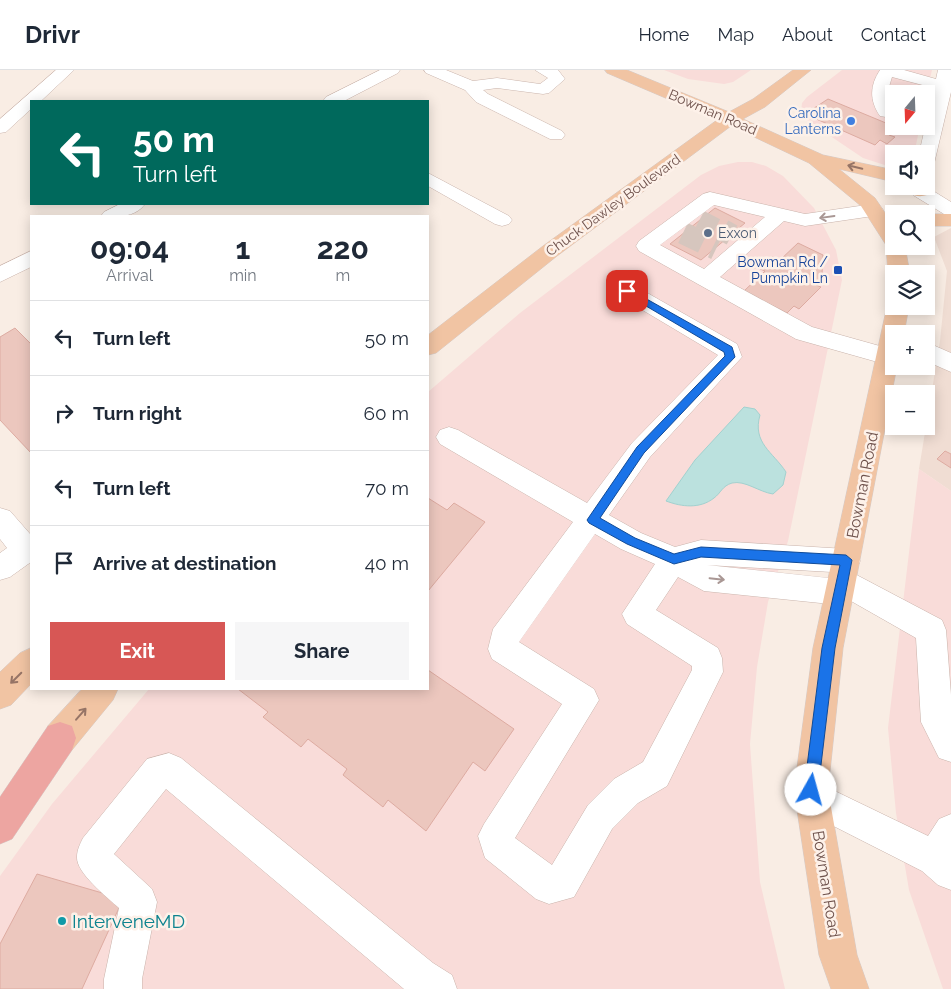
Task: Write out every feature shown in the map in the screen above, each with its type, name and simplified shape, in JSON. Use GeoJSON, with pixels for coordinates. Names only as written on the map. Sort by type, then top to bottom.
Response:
{"type":"FeatureCollection","features":[{"type":"Feature","properties":{"kind":"highway"},"geometry":{"type":"LineString","coordinates":[[0,810],[60,738]]}},
{"type":"Feature","properties":{"kind":"highway"},"geometry":{"type":"LineString","coordinates":[[0,827],[60,738]]}},
{"type":"Feature","properties":{"kind":"main road","name":"Bowman Road"},"geometry":{"type":"LineString","coordinates":[[613,70],[730,118],[816,158],[847,183],[874,210],[885,228]]}},
{"type":"Feature","properties":{"kind":"main road","name":"Chuck Dawley Boulevard"},"geometry":{"type":"LineString","coordinates":[[429,346],[550,251],[730,118],[759,103],[800,71]]}},
{"type":"Feature","properties":{"kind":"main road"},"geometry":{"type":"LineString","coordinates":[[816,158],[885,174]]}},
{"type":"Feature","properties":{"kind":"main road"},"geometry":{"type":"LineString","coordinates":[[935,220],[951,220]]}},
{"type":"Feature","properties":{"kind":"main road","name":"Bowman Road"},"geometry":{"type":"LineString","coordinates":[[850,989],[838,955],[811,790],[828,648],[885,371]]}},
{"type":"Feature","properties":{"kind":"main road"},"geometry":{"type":"LineString","coordinates":[[0,694],[30,664]]}},
{"type":"Feature","properties":{"kind":"main road"},"geometry":{"type":"LineString","coordinates":[[60,738],[101,690]]}},
{"type":"Feature","properties":{"kind":"street"},"geometry":{"type":"LineString","coordinates":[[32,100],[66,70]]}},
{"type":"Feature","properties":{"kind":"street"},"geometry":{"type":"LineString","coordinates":[[334,100],[392,70]]}},
{"type":"Feature","properties":{"kind":"street"},"geometry":{"type":"LineString","coordinates":[[432,70],[478,85],[496,83],[542,89],[557,79],[552,74],[543,70]]}},
{"type":"Feature","properties":{"kind":"street"},"geometry":{"type":"LineString","coordinates":[[478,85],[509,70]]}},
{"type":"Feature","properties":{"kind":"street"},"geometry":{"type":"LineString","coordinates":[[885,110],[879,97],[880,83],[888,70],[914,80],[947,81],[931,145]]}},
{"type":"Feature","properties":{"kind":"street"},"geometry":{"type":"LineString","coordinates":[[478,85],[482,98],[556,135]]}},
{"type":"Feature","properties":{"kind":"street"},"geometry":{"type":"LineString","coordinates":[[0,128],[30,102]]}},
{"type":"Feature","properties":{"kind":"street"},"geometry":{"type":"LineString","coordinates":[[429,179],[502,220]]}},
{"type":"Feature","properties":{"kind":"street"},"geometry":{"type":"LineString","coordinates":[[928,195],[951,210]]}},
{"type":"Feature","properties":{"kind":"street"},"geometry":{"type":"LineString","coordinates":[[874,210],[805,220],[710,198],[686,223],[646,246],[804,333],[885,332]]}},
{"type":"Feature","properties":{"kind":"street"},"geometry":{"type":"LineString","coordinates":[[113,215],[133,205]]}},
{"type":"Feature","properties":{"kind":"street"},"geometry":{"type":"LineString","coordinates":[[705,279],[723,253],[739,239],[780,214]]}},
{"type":"Feature","properties":{"kind":"street"},"geometry":{"type":"LineString","coordinates":[[0,275],[30,259]]}},
{"type":"Feature","properties":{"kind":"street"},"geometry":{"type":"LineString","coordinates":[[627,291],[729,350],[730,357],[641,450],[504,640],[504,649],[583,700],[496,836],[497,846],[549,886],[561,884],[600,817],[626,791],[655,774],[708,672],[707,658],[637,614],[674,559]]}},
{"type":"Feature","properties":{"kind":"street"},"geometry":{"type":"LineString","coordinates":[[935,355],[951,364]]}},
{"type":"Feature","properties":{"kind":"street"},"geometry":{"type":"LineString","coordinates":[[449,437],[592,520],[631,541],[674,559],[704,578],[843,578],[931,630],[937,722],[951,746]]}},
{"type":"Feature","properties":{"kind":"street"},"geometry":{"type":"LineString","coordinates":[[0,519],[29,549],[0,568]]}},
{"type":"Feature","properties":{"kind":"street"},"geometry":{"type":"LineString","coordinates":[[123,989],[123,979],[139,902],[94,859],[95,850],[159,770],[169,770],[419,977],[438,989]]}},
{"type":"Feature","properties":{"kind":"street"},"geometry":{"type":"LineString","coordinates":[[812,797],[946,854]]}},
{"type":"Feature","properties":{"kind":"shaded area"},"geometry":{"type":"Polygon","coordinates":[[[664,70],[751,70],[733,82],[724,84],[688,79],[664,70]]]}},
{"type":"Feature","properties":{"kind":"shaded area"},"geometry":{"type":"Polygon","coordinates":[[[842,70],[932,70],[928,85],[885,85],[885,135],[918,135],[916,145],[885,145],[885,165],[863,158],[808,121],[801,112],[802,103],[842,70]]]}},
{"type":"Feature","properties":{"kind":"shaded area"},"geometry":{"type":"Polygon","coordinates":[[[738,162],[752,162],[766,166],[783,176],[814,208],[836,250],[842,280],[788,541],[768,602],[757,667],[750,744],[760,882],[785,989],[0,989],[0,876],[52,804],[148,690],[429,690],[429,391],[520,313],[701,175],[719,166],[738,162]]]}},
{"type":"Feature","properties":{"kind":"shaded area"},"geometry":{"type":"Polygon","coordinates":[[[951,228],[951,491],[919,469],[925,435],[935,435],[935,385],[933,385],[940,341],[947,271],[935,236],[951,228]]]}},
{"type":"Feature","properties":{"kind":"shaded area"},"geometry":{"type":"Polygon","coordinates":[[[919,469],[951,491],[951,989],[943,989],[909,890],[896,813],[888,728],[919,469]]]}},
{"type":"Feature","properties":{"kind":"water"},"geometry":{"type":"Polygon","coordinates":[[[744,407],[755,409],[760,415],[758,425],[761,440],[786,472],[783,485],[773,494],[742,483],[732,483],[726,486],[709,502],[703,504],[685,506],[666,501],[695,460],[744,407]]]}},
{"type":"Feature","properties":{"kind":"building","name":"Carolina Lanterns"},"geometry":{"type":"Polygon","coordinates":[[[828,99],[885,123],[885,135],[895,137],[887,144],[880,140],[875,145],[805,114],[828,99]]]}},
{"type":"Feature","properties":{"kind":"building","name":"Exxon"},"geometry":{"type":"Polygon","coordinates":[[[715,208],[745,223],[701,260],[670,244],[715,208]]]}},
{"type":"Feature","properties":{"kind":"building"},"geometry":{"type":"Polygon","coordinates":[[[798,243],[823,255],[822,274],[816,285],[821,287],[799,309],[794,306],[787,313],[744,291],[765,271],[760,269],[772,257],[779,261],[798,243]]]}},
{"type":"Feature","properties":{"kind":"building"},"geometry":{"type":"Polygon","coordinates":[[[15,328],[30,343],[30,452],[0,420],[0,337],[15,328]]]}},
{"type":"Feature","properties":{"kind":"building"},"geometry":{"type":"Polygon","coordinates":[[[945,451],[951,454],[951,468],[937,459],[945,451]]]}},
{"type":"Feature","properties":{"kind":"building"},"geometry":{"type":"Polygon","coordinates":[[[429,499],[447,510],[454,503],[485,522],[429,590],[429,499]]]}},
{"type":"Feature","properties":{"kind":"building"},"geometry":{"type":"Polygon","coordinates":[[[429,671],[514,729],[485,771],[473,762],[426,831],[388,800],[383,807],[343,775],[347,769],[308,739],[301,747],[263,717],[268,712],[239,690],[429,690],[429,671]]]}},
{"type":"Feature","properties":{"kind":"building","name":"InterveneMD"},"geometry":{"type":"Polygon","coordinates":[[[37,874],[123,899],[82,989],[0,989],[0,944],[37,874]]]}},
{"type":"Feature","properties":{"kind":"tunnel"},"geometry":{"type":"LineString","coordinates":[[700,219],[725,232]]}},
{"type":"Feature","properties":{"kind":"tunnel"},"geometry":{"type":"LineString","coordinates":[[723,230],[732,235]]}},
{"type":"Feature","properties":{"kind":"tunnel"},"geometry":{"type":"LineString","coordinates":[[683,233],[716,249]]}},
{"type":"Feature","properties":{"kind":"place","name":"Carolina Lanterns"},"geometry":{"type":"Point","coordinates":[851,121]}},
{"type":"Feature","properties":{"kind":"place","name":"Exxon"},"geometry":{"type":"Point","coordinates":[708,233]}},
{"type":"Feature","properties":{"kind":"place","name":"Bowman Rd / Pumpkin Ln"},"geometry":{"type":"Point","coordinates":[838,270]}},
{"type":"Feature","properties":{"kind":"place","name":"InterveneMD"},"geometry":{"type":"Point","coordinates":[62,921]}},
{"type":"Feature","properties":{"kind":"route"},"geometry":{"type":"LineString","coordinates":[[627,291],[729,350],[730,357],[641,450],[592,520],[631,541],[674,559],[701,552],[846,560],[828,648],[811,790]]}}]}
